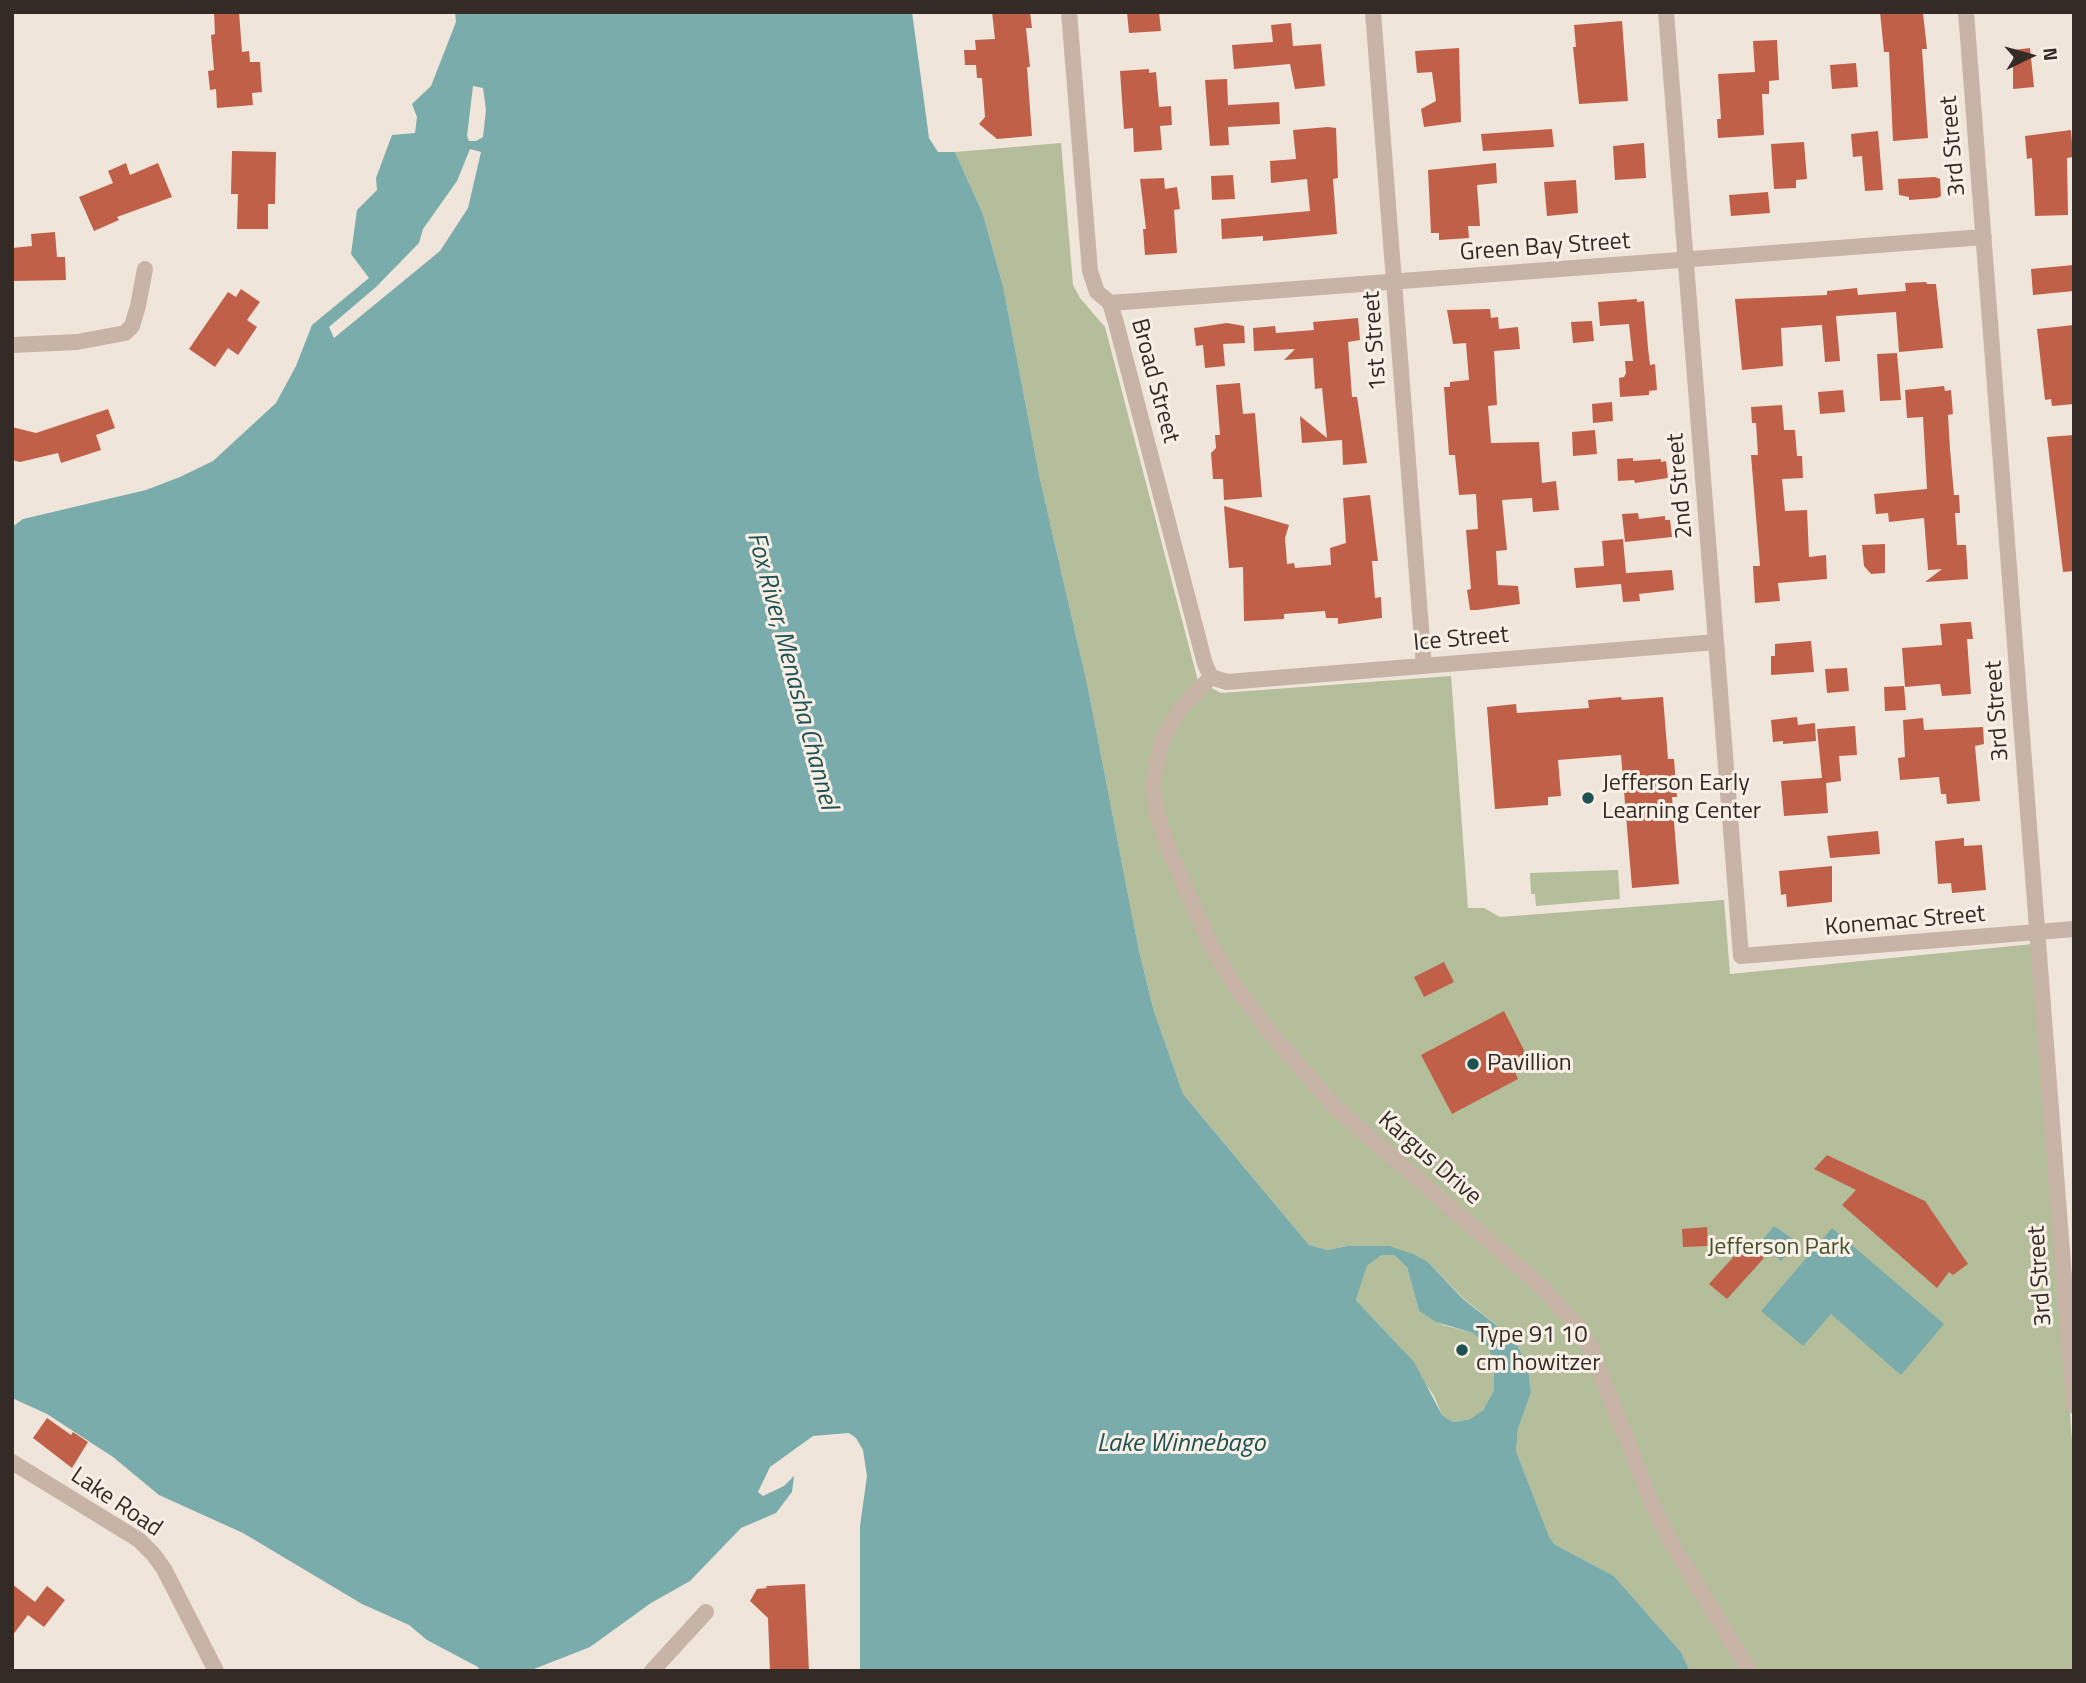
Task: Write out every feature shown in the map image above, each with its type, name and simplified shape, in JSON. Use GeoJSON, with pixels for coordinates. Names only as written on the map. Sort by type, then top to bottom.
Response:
{"type":"FeatureCollection","features":[{"type":"Feature","properties":{"kind":"street","name":"Broad Street"},"geometry":{"type":"LineString","coordinates":[[1069,12],[1090,271],[1097,292],[1110,303],[1205,664],[1211,677]]}},
{"type":"Feature","properties":{"kind":"street","name":"1st Street"},"geometry":{"type":"LineString","coordinates":[[1373,12],[1424,666]]}},
{"type":"Feature","properties":{"kind":"street","name":"2nd Street"},"geometry":{"type":"LineString","coordinates":[[1666,12],[1741,956]]}},
{"type":"Feature","properties":{"kind":"street","name":"3rd Street"},"geometry":{"type":"LineString","coordinates":[[1966,12],[2074,1406]]}},
{"type":"Feature","properties":{"kind":"street","name":"Green Bay Street"},"geometry":{"type":"LineString","coordinates":[[1110,303],[1984,237]]}},
{"type":"Feature","properties":{"kind":"street"},"geometry":{"type":"LineString","coordinates":[[12,345],[78,342],[125,333],[132,326],[145,269]]}},
{"type":"Feature","properties":{"kind":"street","name":"Ice Street"},"geometry":{"type":"LineString","coordinates":[[1211,677],[1227,682],[1716,642]]}},
{"type":"Feature","properties":{"kind":"street","name":"Kargus Drive"},"geometry":{"type":"LineString","coordinates":[[1211,677],[1181,708],[1162,740],[1153,785],[1158,817],[1168,848],[1211,946],[1233,983],[1269,1031],[1335,1107],[1543,1288],[1576,1325],[1589,1344],[1656,1512],[1749,1671]]}},
{"type":"Feature","properties":{"kind":"street","name":"Konemac Street"},"geometry":{"type":"LineString","coordinates":[[1741,956],[2074,929]]}},
{"type":"Feature","properties":{"kind":"street","name":"Lake Road"},"geometry":{"type":"LineString","coordinates":[[12,1462],[139,1540],[153,1554],[164,1569],[216,1671]]}},
{"type":"Feature","properties":{"kind":"street"},"geometry":{"type":"LineString","coordinates":[[652,1671],[706,1612]]}},
{"type":"Feature","properties":{"kind":"green space","name":"Jefferson Park"},"geometry":{"type":"Polygon","coordinates":[[[1061,143],[1073,285],[1080,298],[1105,327],[1198,681],[1221,693],[1451,676],[1468,908],[1484,908],[1500,917],[1724,900],[1730,974],[2033,944],[2074,1465],[2074,1671],[1690,1671],[1681,1652],[1614,1576],[1554,1544],[1549,1536],[1516,1451],[1518,1429],[1531,1393],[1528,1366],[1514,1339],[1464,1299],[1428,1262],[1380,1246],[1347,1246],[1328,1250],[1309,1245],[1183,1094],[1153,1008],[1138,946],[1088,688],[1040,479],[1003,286],[983,214],[955,152],[1061,143]]]}},
{"type":"Feature","properties":{"kind":"green space"},"geometry":{"type":"Polygon","coordinates":[[[1618,870],[1620,899],[1536,906],[1535,894],[1531,894],[1530,873],[1618,870]]]}},
{"type":"Feature","properties":{"kind":"green space"},"geometry":{"type":"Polygon","coordinates":[[[1382,1255],[1394,1255],[1407,1267],[1419,1311],[1443,1325],[1473,1333],[1487,1346],[1493,1359],[1494,1390],[1483,1410],[1470,1419],[1453,1422],[1442,1415],[1434,1396],[1399,1346],[1356,1300],[1367,1266],[1382,1255]]]}},
{"type":"Feature","properties":{"kind":"water"},"geometry":{"type":"Polygon","coordinates":[[[455,12],[912,12],[929,138],[938,152],[955,152],[983,214],[1003,286],[1040,479],[1088,688],[1138,946],[1153,1008],[1183,1094],[1309,1245],[1328,1250],[1347,1246],[1389,1246],[1413,1254],[1428,1262],[1463,1299],[1514,1339],[1528,1366],[1531,1393],[1518,1429],[1516,1451],[1549,1536],[1554,1544],[1614,1576],[1681,1652],[1690,1671],[860,1671],[860,1526],[867,1476],[863,1450],[856,1438],[849,1433],[813,1436],[770,1467],[758,1492],[763,1496],[784,1486],[794,1476],[792,1492],[776,1513],[741,1528],[690,1581],[651,1603],[590,1647],[529,1671],[480,1671],[478,1667],[427,1640],[409,1625],[362,1604],[243,1533],[159,1495],[113,1457],[47,1414],[12,1398],[12,527],[23,519],[146,490],[180,477],[213,461],[276,403],[296,366],[312,325],[369,278],[351,254],[357,210],[377,190],[376,178],[392,135],[415,133],[417,117],[412,104],[431,86],[456,22],[455,12]],[[473,86],[467,136],[469,141],[483,137],[486,110],[483,88],[473,86]],[[470,149],[457,181],[423,229],[419,243],[376,287],[329,327],[334,338],[440,251],[468,208],[481,152],[470,149]],[[1382,1255],[1367,1266],[1356,1300],[1414,1362],[1442,1415],[1453,1422],[1470,1419],[1483,1410],[1494,1390],[1493,1359],[1487,1346],[1473,1333],[1436,1322],[1419,1311],[1407,1267],[1394,1255],[1382,1255]]]}},
{"type":"Feature","properties":{"kind":"water"},"geometry":{"type":"Polygon","coordinates":[[[1774,1226],[1793,1239],[1795,1245],[1781,1261],[1760,1243],[1774,1226]]]}},
{"type":"Feature","properties":{"kind":"water"},"geometry":{"type":"Polygon","coordinates":[[[1832,1228],[1944,1324],[1901,1375],[1831,1314],[1803,1346],[1761,1311],[1832,1228]]]}},
{"type":"Feature","properties":{"kind":"building"},"geometry":{"type":"Polygon","coordinates":[[[214,12],[239,12],[242,52],[249,51],[250,62],[260,62],[262,92],[252,93],[253,105],[217,108],[216,89],[210,90],[208,71],[214,70],[211,35],[215,34],[214,12]]]}},
{"type":"Feature","properties":{"kind":"building"},"geometry":{"type":"Polygon","coordinates":[[[992,12],[1030,12],[1032,28],[1026,28],[1032,136],[997,139],[979,124],[985,117],[982,78],[977,78],[976,65],[965,65],[964,50],[976,50],[975,40],[995,39],[992,12]]]}},
{"type":"Feature","properties":{"kind":"building"},"geometry":{"type":"Polygon","coordinates":[[[1127,12],[1159,12],[1161,31],[1129,33],[1127,12]]]}},
{"type":"Feature","properties":{"kind":"building"},"geometry":{"type":"Polygon","coordinates":[[[1880,12],[1923,13],[1927,49],[1922,49],[1928,138],[1893,141],[1889,52],[1884,52],[1880,12]]]}},
{"type":"Feature","properties":{"kind":"building"},"geometry":{"type":"Polygon","coordinates":[[[1622,21],[1628,101],[1579,104],[1573,47],[1576,47],[1574,25],[1622,21]]]}},
{"type":"Feature","properties":{"kind":"building"},"geometry":{"type":"Polygon","coordinates":[[[1291,23],[1293,46],[1321,44],[1325,86],[1295,89],[1290,64],[1234,69],[1232,45],[1273,42],[1271,25],[1291,23]]]}},
{"type":"Feature","properties":{"kind":"building"},"geometry":{"type":"Polygon","coordinates":[[[1777,40],[1779,80],[1769,81],[1769,94],[1762,94],[1764,135],[1718,138],[1717,119],[1721,119],[1718,74],[1755,72],[1753,41],[1777,40]]]}},
{"type":"Feature","properties":{"kind":"building"},"geometry":{"type":"Polygon","coordinates":[[[1459,48],[1461,122],[1424,127],[1421,109],[1436,101],[1432,72],[1417,73],[1415,51],[1459,48]]]}},
{"type":"Feature","properties":{"kind":"building"},"geometry":{"type":"Polygon","coordinates":[[[2030,48],[2034,87],[2013,89],[2013,50],[2030,48]]]}},
{"type":"Feature","properties":{"kind":"building"},"geometry":{"type":"Polygon","coordinates":[[[1856,63],[1858,87],[1832,89],[1830,65],[1856,63]]]}},
{"type":"Feature","properties":{"kind":"building"},"geometry":{"type":"Polygon","coordinates":[[[1149,69],[1149,73],[1156,72],[1159,107],[1171,106],[1172,125],[1160,126],[1162,150],[1134,152],[1133,128],[1124,129],[1120,71],[1149,69]]]}},
{"type":"Feature","properties":{"kind":"building"},"geometry":{"type":"Polygon","coordinates":[[[1227,79],[1228,105],[1279,102],[1280,124],[1228,127],[1229,145],[1210,146],[1205,80],[1227,79]]]}},
{"type":"Feature","properties":{"kind":"building"},"geometry":{"type":"Polygon","coordinates":[[[1336,128],[1338,178],[1333,179],[1337,234],[1263,241],[1263,236],[1222,239],[1221,219],[1310,211],[1307,179],[1271,183],[1270,161],[1296,159],[1293,130],[1336,128]]]}},
{"type":"Feature","properties":{"kind":"building"},"geometry":{"type":"Polygon","coordinates":[[[1552,129],[1554,147],[1483,151],[1481,134],[1552,129]]]}},
{"type":"Feature","properties":{"kind":"building"},"geometry":{"type":"Polygon","coordinates":[[[2071,130],[2073,157],[2067,158],[2068,215],[2035,216],[2032,158],[2027,159],[2025,136],[2071,130]]]}},
{"type":"Feature","properties":{"kind":"building"},"geometry":{"type":"Polygon","coordinates":[[[1878,131],[1883,190],[1865,191],[1862,156],[1853,157],[1851,134],[1878,131]]]}},
{"type":"Feature","properties":{"kind":"building"},"geometry":{"type":"Polygon","coordinates":[[[1804,142],[1807,179],[1796,180],[1796,188],[1774,189],[1771,144],[1804,142]]]}},
{"type":"Feature","properties":{"kind":"building"},"geometry":{"type":"Polygon","coordinates":[[[1644,143],[1646,178],[1615,180],[1613,146],[1644,143]]]}},
{"type":"Feature","properties":{"kind":"building"},"geometry":{"type":"Polygon","coordinates":[[[232,151],[276,152],[275,204],[268,204],[268,229],[237,229],[238,194],[231,194],[232,151]]]}},
{"type":"Feature","properties":{"kind":"building"},"geometry":{"type":"Polygon","coordinates":[[[126,163],[130,175],[158,163],[172,197],[117,217],[119,220],[94,231],[79,197],[113,183],[108,171],[126,163]]]}},
{"type":"Feature","properties":{"kind":"building"},"geometry":{"type":"Polygon","coordinates":[[[1496,163],[1497,183],[1477,185],[1480,226],[1468,226],[1469,238],[1439,240],[1439,233],[1431,233],[1428,170],[1496,163]]]}},
{"type":"Feature","properties":{"kind":"building"},"geometry":{"type":"Polygon","coordinates":[[[1233,175],[1235,199],[1212,200],[1211,176],[1233,175]]]}},
{"type":"Feature","properties":{"kind":"building"},"geometry":{"type":"Polygon","coordinates":[[[1164,178],[1165,189],[1177,187],[1180,209],[1174,210],[1177,253],[1145,255],[1143,229],[1146,229],[1140,179],[1164,178]]]}},
{"type":"Feature","properties":{"kind":"building"},"geometry":{"type":"Polygon","coordinates":[[[1898,179],[1940,179],[1941,196],[1937,198],[1909,200],[1909,197],[1899,195],[1898,179]]]}},
{"type":"Feature","properties":{"kind":"building"},"geometry":{"type":"Polygon","coordinates":[[[1576,180],[1578,213],[1547,216],[1544,182],[1576,180]]]}},
{"type":"Feature","properties":{"kind":"building"},"geometry":{"type":"Polygon","coordinates":[[[1768,192],[1770,213],[1731,216],[1729,195],[1768,192]]]}},
{"type":"Feature","properties":{"kind":"building"},"geometry":{"type":"Polygon","coordinates":[[[55,232],[57,257],[65,257],[66,280],[12,281],[12,248],[32,246],[31,234],[55,232]]]}},
{"type":"Feature","properties":{"kind":"building"},"geometry":{"type":"Polygon","coordinates":[[[2074,265],[2074,291],[2033,295],[2031,269],[2074,265]]]}},
{"type":"Feature","properties":{"kind":"building"},"geometry":{"type":"Polygon","coordinates":[[[1905,283],[1936,284],[1943,348],[1899,352],[1896,312],[1836,316],[1840,361],[1825,362],[1822,325],[1781,328],[1783,366],[1742,370],[1735,299],[1827,295],[1827,291],[1857,288],[1858,295],[1906,291],[1905,283]]]}},
{"type":"Feature","properties":{"kind":"building"},"geometry":{"type":"Polygon","coordinates":[[[241,289],[260,302],[247,320],[257,327],[238,355],[228,348],[215,367],[189,349],[228,292],[236,297],[241,289]]]}},
{"type":"Feature","properties":{"kind":"building"},"geometry":{"type":"Polygon","coordinates":[[[1637,299],[1637,302],[1644,301],[1650,365],[1655,364],[1657,390],[1649,391],[1649,395],[1620,397],[1619,378],[1626,373],[1625,361],[1633,361],[1629,324],[1600,326],[1598,302],[1637,299]]]}},
{"type":"Feature","properties":{"kind":"building"},"geometry":{"type":"Polygon","coordinates":[[[1490,309],[1491,318],[1498,317],[1499,329],[1518,327],[1520,349],[1494,351],[1497,405],[1488,406],[1491,443],[1539,442],[1542,483],[1556,481],[1559,510],[1533,512],[1532,498],[1502,500],[1507,550],[1496,551],[1498,585],[1518,586],[1520,604],[1470,610],[1466,530],[1478,529],[1476,494],[1459,495],[1455,455],[1449,455],[1444,387],[1450,387],[1450,382],[1469,380],[1466,343],[1453,344],[1447,310],[1490,309]]]}},
{"type":"Feature","properties":{"kind":"building"},"geometry":{"type":"Polygon","coordinates":[[[1358,318],[1360,340],[1348,342],[1352,397],[1357,397],[1367,463],[1343,465],[1342,440],[1302,443],[1300,416],[1327,438],[1322,388],[1315,389],[1313,358],[1284,360],[1295,349],[1254,351],[1253,328],[1275,326],[1276,333],[1314,330],[1313,322],[1358,318]]]}},
{"type":"Feature","properties":{"kind":"building"},"geometry":{"type":"Polygon","coordinates":[[[1592,321],[1594,341],[1573,343],[1571,322],[1592,321]]]}},
{"type":"Feature","properties":{"kind":"building"},"geometry":{"type":"Polygon","coordinates":[[[1227,323],[1244,326],[1245,343],[1223,344],[1225,366],[1205,368],[1203,345],[1196,346],[1194,328],[1227,323]]]}},
{"type":"Feature","properties":{"kind":"building"},"geometry":{"type":"Polygon","coordinates":[[[2074,325],[2074,404],[2052,406],[2051,399],[2045,400],[2037,329],[2074,325]]]}},
{"type":"Feature","properties":{"kind":"building"},"geometry":{"type":"Polygon","coordinates":[[[1897,353],[1901,400],[1880,401],[1877,354],[1897,353]]]}},
{"type":"Feature","properties":{"kind":"building"},"geometry":{"type":"Polygon","coordinates":[[[1240,383],[1243,414],[1255,413],[1262,497],[1224,500],[1223,479],[1213,479],[1211,453],[1216,448],[1215,435],[1220,435],[1216,385],[1240,383]]]}},
{"type":"Feature","properties":{"kind":"building"},"geometry":{"type":"Polygon","coordinates":[[[1944,386],[1945,391],[1951,390],[1953,414],[1948,415],[1954,495],[1959,495],[1960,513],[1955,513],[1957,545],[1966,545],[1968,579],[1925,582],[1942,569],[1928,570],[1924,518],[1889,522],[1888,513],[1876,514],[1874,494],[1927,489],[1923,417],[1907,418],[1905,390],[1944,386]]]}},
{"type":"Feature","properties":{"kind":"building"},"geometry":{"type":"Polygon","coordinates":[[[1843,390],[1845,412],[1820,414],[1818,392],[1843,390]]]}},
{"type":"Feature","properties":{"kind":"building"},"geometry":{"type":"Polygon","coordinates":[[[1612,402],[1613,421],[1593,423],[1592,404],[1612,402]]]}},
{"type":"Feature","properties":{"kind":"building"},"geometry":{"type":"Polygon","coordinates":[[[1782,405],[1784,430],[1795,430],[1797,456],[1802,456],[1803,478],[1782,479],[1785,511],[1807,510],[1809,557],[1826,555],[1827,579],[1778,583],[1780,601],[1755,603],[1753,566],[1760,566],[1751,455],[1758,455],[1756,423],[1752,423],[1751,407],[1782,405]]]}},
{"type":"Feature","properties":{"kind":"building"},"geometry":{"type":"Polygon","coordinates":[[[108,409],[115,428],[96,435],[101,450],[61,463],[58,453],[20,462],[12,460],[12,427],[36,433],[108,409]]]}},
{"type":"Feature","properties":{"kind":"building"},"geometry":{"type":"Polygon","coordinates":[[[1595,430],[1597,454],[1573,456],[1572,432],[1595,430]]]}},
{"type":"Feature","properties":{"kind":"building"},"geometry":{"type":"Polygon","coordinates":[[[2074,435],[2074,571],[2063,572],[2047,437],[2074,435]]]}},
{"type":"Feature","properties":{"kind":"building"},"geometry":{"type":"Polygon","coordinates":[[[1633,458],[1633,461],[1666,461],[1668,478],[1635,483],[1634,480],[1618,481],[1617,459],[1633,458]]]}},
{"type":"Feature","properties":{"kind":"building"},"geometry":{"type":"Polygon","coordinates":[[[1370,495],[1378,561],[1372,561],[1375,598],[1381,597],[1382,618],[1338,624],[1338,618],[1326,618],[1325,611],[1284,614],[1284,619],[1244,621],[1243,567],[1229,568],[1224,506],[1289,525],[1285,538],[1287,564],[1294,563],[1295,568],[1331,565],[1330,548],[1346,543],[1343,498],[1370,495]]]}},
{"type":"Feature","properties":{"kind":"building"},"geometry":{"type":"Polygon","coordinates":[[[1638,513],[1639,519],[1665,516],[1665,520],[1670,520],[1672,537],[1625,542],[1622,514],[1638,513]]]}},
{"type":"Feature","properties":{"kind":"building"},"geometry":{"type":"Polygon","coordinates":[[[1623,539],[1626,573],[1672,570],[1674,590],[1639,594],[1640,601],[1623,602],[1621,584],[1576,588],[1574,568],[1604,566],[1602,541],[1623,539]]]}},
{"type":"Feature","properties":{"kind":"building"},"geometry":{"type":"Polygon","coordinates":[[[1885,544],[1885,573],[1871,574],[1864,566],[1862,545],[1885,544]]]}},
{"type":"Feature","properties":{"kind":"building"},"geometry":{"type":"Polygon","coordinates":[[[1971,622],[1973,639],[1967,639],[1971,694],[1942,696],[1940,684],[1905,687],[1902,648],[1942,645],[1940,624],[1971,622]]]}},
{"type":"Feature","properties":{"kind":"building"},"geometry":{"type":"Polygon","coordinates":[[[1811,641],[1814,672],[1771,675],[1771,656],[1775,656],[1775,644],[1811,641]]]}},
{"type":"Feature","properties":{"kind":"building"},"geometry":{"type":"Polygon","coordinates":[[[1847,668],[1849,691],[1827,693],[1825,669],[1847,668]]]}},
{"type":"Feature","properties":{"kind":"building"},"geometry":{"type":"Polygon","coordinates":[[[1904,686],[1906,710],[1885,711],[1884,687],[1904,686]]]}},
{"type":"Feature","properties":{"kind":"building"},"geometry":{"type":"Polygon","coordinates":[[[1621,697],[1622,700],[1663,697],[1668,759],[1674,759],[1677,797],[1672,797],[1679,884],[1632,888],[1621,755],[1558,760],[1561,796],[1548,797],[1548,805],[1495,809],[1487,707],[1516,704],[1517,713],[1589,708],[1588,700],[1621,697]]]}},
{"type":"Feature","properties":{"kind":"building"},"geometry":{"type":"Polygon","coordinates":[[[1797,717],[1798,725],[1815,723],[1816,741],[1783,744],[1783,741],[1773,742],[1771,720],[1797,717]]]}},
{"type":"Feature","properties":{"kind":"building"},"geometry":{"type":"Polygon","coordinates":[[[1923,718],[1924,730],[1983,727],[1984,744],[1975,746],[1980,801],[1947,804],[1946,794],[1941,794],[1939,777],[1900,780],[1898,758],[1905,757],[1903,720],[1923,718]]]}},
{"type":"Feature","properties":{"kind":"building"},"geometry":{"type":"Polygon","coordinates":[[[1855,726],[1857,755],[1839,756],[1841,781],[1826,783],[1828,813],[1784,816],[1781,781],[1822,778],[1817,729],[1855,726]]]}},
{"type":"Feature","properties":{"kind":"building"},"geometry":{"type":"Polygon","coordinates":[[[1878,831],[1880,854],[1830,858],[1827,836],[1878,831]]]}},
{"type":"Feature","properties":{"kind":"building"},"geometry":{"type":"Polygon","coordinates":[[[1964,838],[1964,846],[1982,845],[1986,890],[1952,893],[1951,883],[1938,884],[1935,841],[1964,838]]]}},
{"type":"Feature","properties":{"kind":"building"},"geometry":{"type":"Polygon","coordinates":[[[1832,866],[1832,902],[1787,907],[1786,894],[1781,895],[1779,871],[1832,866]]]}},
{"type":"Feature","properties":{"kind":"building"},"geometry":{"type":"Polygon","coordinates":[[[1444,962],[1454,982],[1424,997],[1414,977],[1444,962]]]}},
{"type":"Feature","properties":{"kind":"building","name":"Pavillion"},"geometry":{"type":"Polygon","coordinates":[[[1504,1011],[1529,1060],[1513,1068],[1518,1079],[1452,1114],[1421,1055],[1504,1011]]]}},
{"type":"Feature","properties":{"kind":"building"},"geometry":{"type":"Polygon","coordinates":[[[1827,1155],[1925,1201],[1968,1264],[1953,1275],[1949,1272],[1937,1288],[1842,1205],[1856,1190],[1814,1169],[1827,1155]]]}},
{"type":"Feature","properties":{"kind":"building"},"geometry":{"type":"Polygon","coordinates":[[[1707,1227],[1708,1246],[1683,1247],[1682,1229],[1707,1227]]]}},
{"type":"Feature","properties":{"kind":"building"},"geometry":{"type":"Polygon","coordinates":[[[1746,1243],[1764,1258],[1727,1299],[1709,1284],[1746,1243]]]}},
{"type":"Feature","properties":{"kind":"building"},"geometry":{"type":"Polygon","coordinates":[[[47,1418],[71,1435],[73,1432],[88,1442],[72,1468],[33,1438],[47,1418]]]}},
{"type":"Feature","properties":{"kind":"building"},"geometry":{"type":"Polygon","coordinates":[[[12,1584],[35,1602],[47,1586],[65,1600],[44,1627],[28,1615],[12,1636],[12,1584]]]}},
{"type":"Feature","properties":{"kind":"building"},"geometry":{"type":"Polygon","coordinates":[[[805,1584],[809,1671],[770,1671],[768,1618],[750,1601],[757,1589],[767,1588],[766,1586],[805,1584]]]}},
{"type":"Feature","properties":{"kind":"place","name":"Jefferson Early Learning Center"},"geometry":{"type":"Point","coordinates":[1588,798]}},
{"type":"Feature","properties":{"kind":"place","name":"Pavillion"},"geometry":{"type":"Point","coordinates":[1473,1064]}},
{"type":"Feature","properties":{"kind":"place","name":"Type 91 10 cm howitzer"},"geometry":{"type":"Point","coordinates":[1462,1350]}},
{"type":"Feature","properties":{"kind":"water label","name":"Fox River, Menasha Channel"},"geometry":{"type":"Point","coordinates":[791,671]}},
{"type":"Feature","properties":{"kind":"water label","name":"Lake Winnebago"},"geometry":{"type":"Point","coordinates":[1181,1445]}}]}
